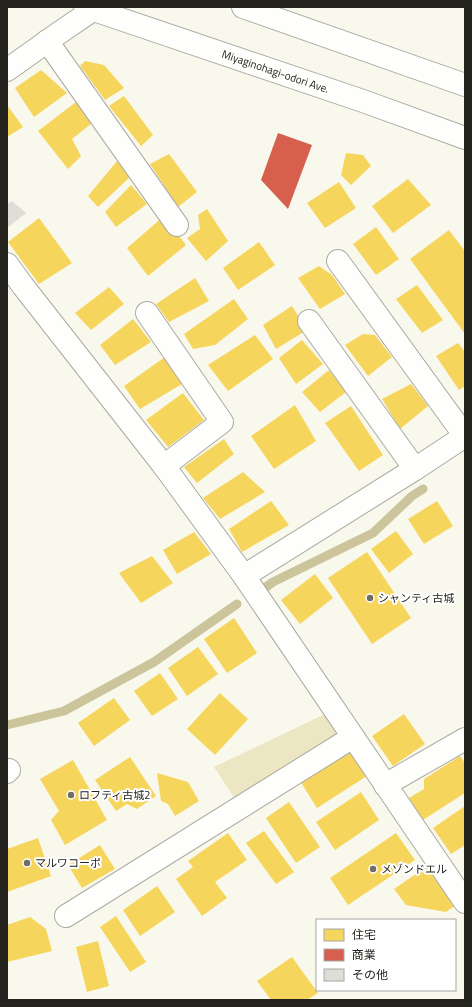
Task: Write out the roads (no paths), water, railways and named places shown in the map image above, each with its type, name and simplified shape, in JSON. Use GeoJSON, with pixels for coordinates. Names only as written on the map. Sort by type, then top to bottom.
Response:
{"type":"FeatureCollection","features":[{"type":"Feature","properties":{"kind":"street"},"geometry":{"type":"LineString","coordinates":[[243,7],[465,85]]}},
{"type":"Feature","properties":{"kind":"street"},"geometry":{"type":"LineString","coordinates":[[7,70],[92,8]]}},
{"type":"Feature","properties":{"kind":"street","name":"Miyaginohagi-odori Ave."},"geometry":{"type":"LineString","coordinates":[[92,8],[363,101],[465,138]]}},
{"type":"Feature","properties":{"kind":"street"},"geometry":{"type":"LineString","coordinates":[[47,41],[177,225]]}},
{"type":"Feature","properties":{"kind":"street"},"geometry":{"type":"LineString","coordinates":[[244,576],[465,436],[338,261]]}},
{"type":"Feature","properties":{"kind":"street"},"geometry":{"type":"LineString","coordinates":[[7,264],[27,292],[164,466],[244,576],[465,902]]}},
{"type":"Feature","properties":{"kind":"street"},"geometry":{"type":"LineString","coordinates":[[147,313],[222,422],[164,466]]}},
{"type":"Feature","properties":{"kind":"street"},"geometry":{"type":"LineString","coordinates":[[309,321],[415,469]]}},
{"type":"Feature","properties":{"kind":"street"},"geometry":{"type":"LineString","coordinates":[[66,916],[353,737]]}},
{"type":"Feature","properties":{"kind":"street"},"geometry":{"type":"LineString","coordinates":[[385,785],[465,739]]}},
{"type":"Feature","properties":{"kind":"waterway"},"geometry":{"type":"LineString","coordinates":[[262,590],[273,582],[373,533],[412,496],[423,489]]}},
{"type":"Feature","properties":{"kind":"waterway"},"geometry":{"type":"LineString","coordinates":[[7,725],[64,711],[154,662],[237,604]]}},
{"type":"Feature","properties":{"kind":"place","name":"シャンティ古城"},"geometry":{"type":"Point","coordinates":[370,598]}},
{"type":"Feature","properties":{"kind":"place","name":"ロフティ古城2"},"geometry":{"type":"Point","coordinates":[71,795]}},
{"type":"Feature","properties":{"kind":"place","name":"マルワコーポ"},"geometry":{"type":"Point","coordinates":[27,863]}},
{"type":"Feature","properties":{"kind":"place","name":"メゾンドエル"},"geometry":{"type":"Point","coordinates":[373,869]}}]}
